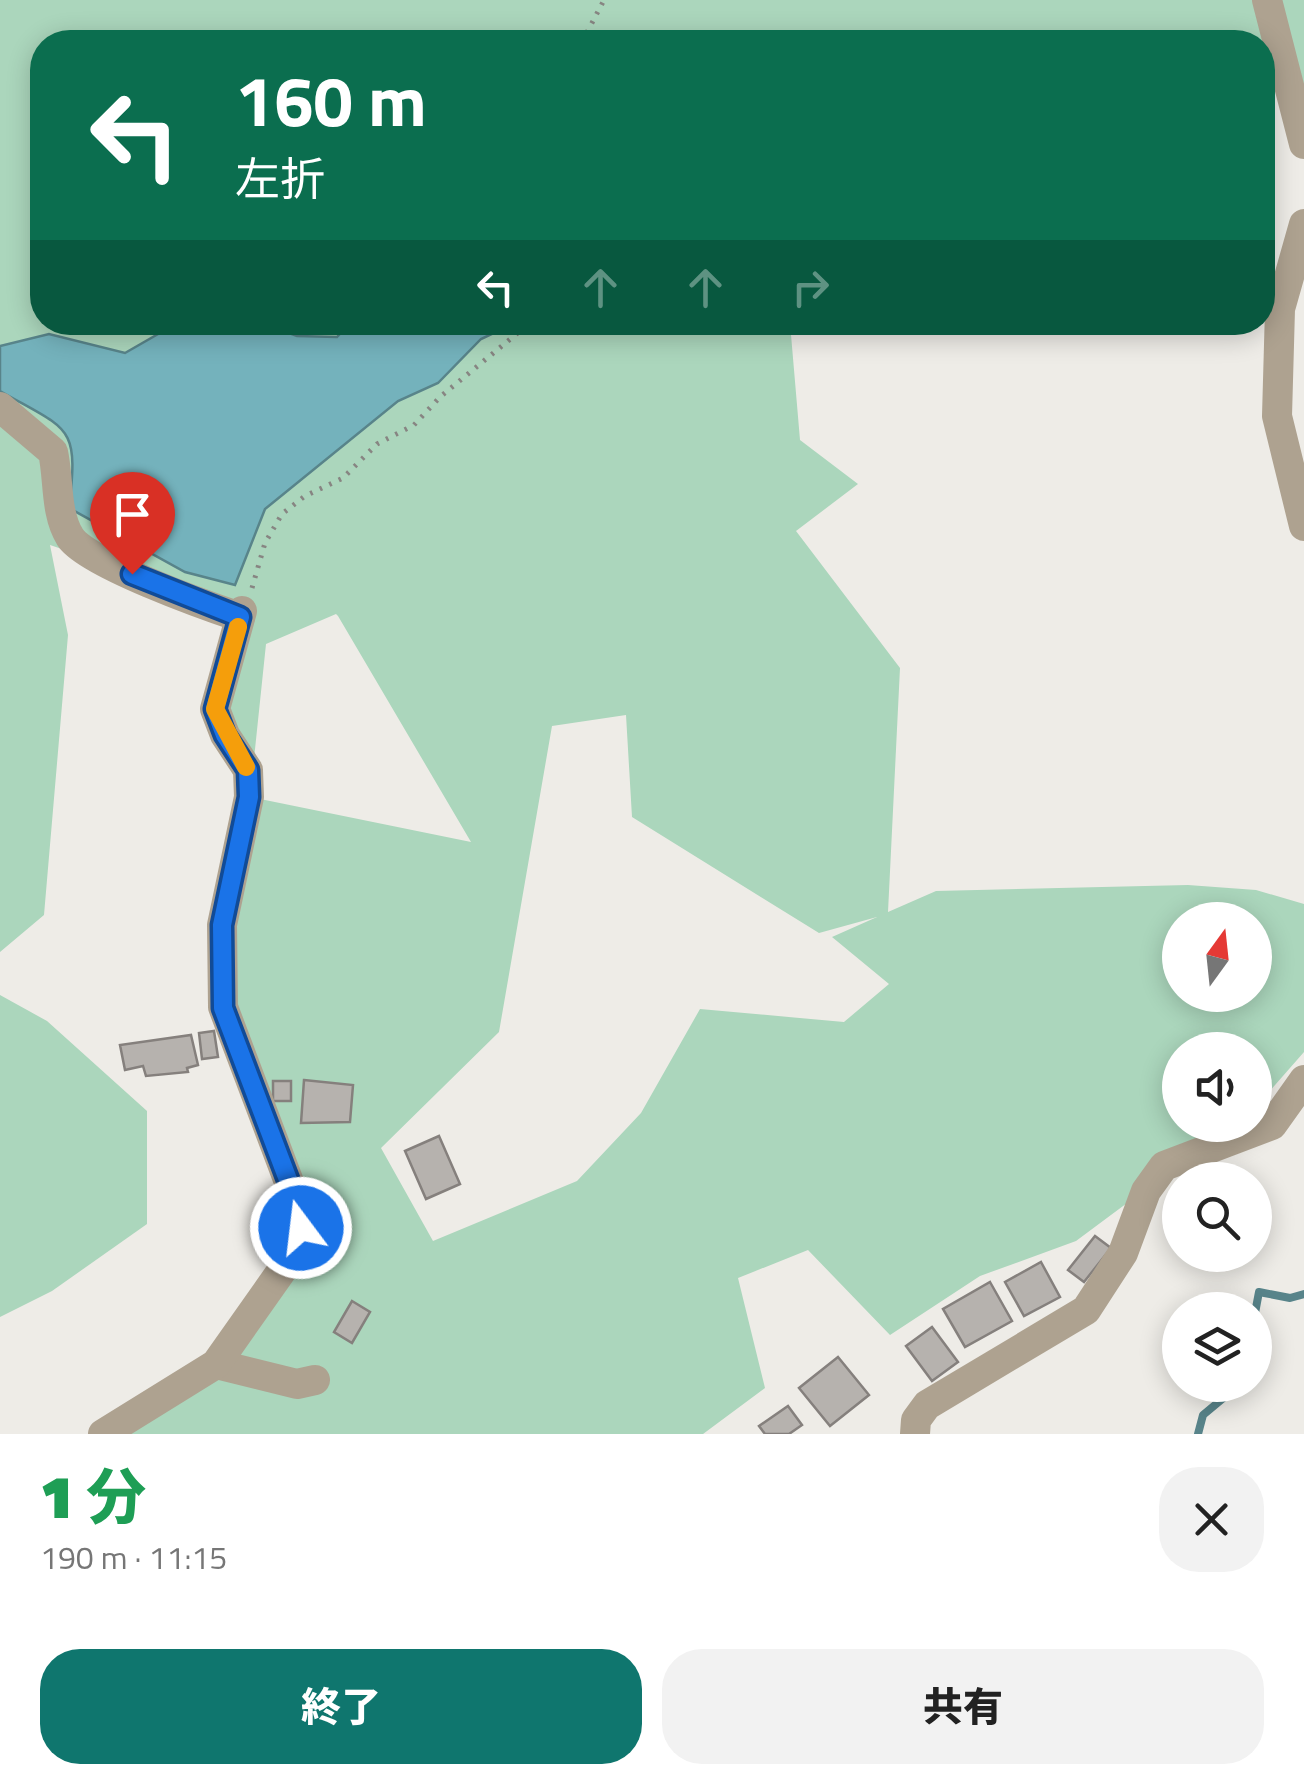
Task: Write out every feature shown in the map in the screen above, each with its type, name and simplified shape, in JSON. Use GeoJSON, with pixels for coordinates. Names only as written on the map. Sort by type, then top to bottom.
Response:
{"type":"FeatureCollection","features":[{"type":"Feature","properties":{"kind":"street"},"geometry":{"type":"LineString","coordinates":[[1266,0],[1274,30]]}},
{"type":"Feature","properties":{"kind":"street"},"geometry":{"type":"LineString","coordinates":[[1275,34],[1304,144]]}},
{"type":"Feature","properties":{"kind":"street"},"geometry":{"type":"LineString","coordinates":[[1304,224],[1280,310],[1277,416],[1304,526]]}},
{"type":"Feature","properties":{"kind":"street"},"geometry":{"type":"LineString","coordinates":[[0,408],[54,452],[62,518],[72,541],[154,587],[241,614],[215,709],[225,735],[248,770],[249,797],[222,925],[223,1008],[298,1206],[301,1228],[296,1249],[216,1364],[103,1434]]}},
{"type":"Feature","properties":{"kind":"street"},"geometry":{"type":"LineString","coordinates":[[915,1434],[916,1420],[927,1405],[1086,1310],[1123,1253],[1146,1191],[1164,1166],[1272,1125],[1304,1080]]}},
{"type":"Feature","properties":{"kind":"street"},"geometry":{"type":"LineString","coordinates":[[216,1364],[297,1384],[315,1380]]}},
{"type":"Feature","properties":{"kind":"path"},"geometry":{"type":"LineString","coordinates":[[588,30],[604,0]]}},
{"type":"Feature","properties":{"kind":"path"},"geometry":{"type":"LineString","coordinates":[[241,614],[265,544],[282,514],[305,496],[343,478],[377,444],[414,425],[440,397],[514,335]]}},
{"type":"Feature","properties":{"kind":"green space"},"geometry":{"type":"Polygon","coordinates":[[[0,0],[1304,0],[1304,89],[1275,79],[1275,30],[30,30],[30,335],[791,335],[800,440],[858,484],[796,531],[900,668],[888,912],[936,891],[1188,885],[1256,890],[1304,904],[1304,1052],[1272,1089],[1272,1032],[1162,1032],[1162,1142],[1209,1142],[1182,1162],[1162,1162],[1162,1177],[1076,1241],[980,1276],[890,1335],[808,1250],[738,1278],[765,1388],[703,1434],[129,1434],[185,1399],[294,1239],[223,1007],[249,797],[216,716],[242,610],[50,545],[68,635],[44,915],[0,952],[0,0]],[[336,614],[266,644],[250,797],[471,842],[336,614]],[[626,715],[552,726],[499,1032],[381,1148],[433,1241],[577,1181],[641,1113],[700,1009],[844,1022],[889,984],[832,937],[877,917],[819,933],[632,817],[626,715]]]}},
{"type":"Feature","properties":{"kind":"green space"},"geometry":{"type":"Polygon","coordinates":[[[0,995],[47,1021],[147,1111],[147,1224],[52,1291],[0,1317],[0,995]]]}},
{"type":"Feature","properties":{"kind":"water"},"geometry":{"type":"Polygon","coordinates":[[[53,335],[125,353],[156,335],[490,335],[438,383],[398,401],[265,509],[235,585],[185,572],[69,508],[72,460],[64,433],[42,414],[0,391],[0,346],[53,335]]]}},
{"type":"Feature","properties":{"kind":"building"},"geometry":{"type":"Polygon","coordinates":[[[214,1031],[218,1057],[202,1059],[199,1033],[214,1031]]]}},
{"type":"Feature","properties":{"kind":"building"},"geometry":{"type":"Polygon","coordinates":[[[191,1035],[198,1065],[187,1068],[188,1072],[146,1076],[143,1066],[125,1070],[120,1045],[191,1035]]]}},
{"type":"Feature","properties":{"kind":"building"},"geometry":{"type":"Polygon","coordinates":[[[304,1080],[353,1085],[350,1122],[301,1123],[304,1080]]]}},
{"type":"Feature","properties":{"kind":"building"},"geometry":{"type":"Polygon","coordinates":[[[273,1081],[291,1081],[291,1101],[273,1101],[273,1081]]]}},
{"type":"Feature","properties":{"kind":"building"},"geometry":{"type":"Polygon","coordinates":[[[439,1136],[460,1184],[426,1199],[405,1151],[439,1136]]]}},
{"type":"Feature","properties":{"kind":"building"},"geometry":{"type":"Polygon","coordinates":[[[1095,1236],[1111,1248],[1084,1282],[1068,1270],[1095,1236]]]}},
{"type":"Feature","properties":{"kind":"building"},"geometry":{"type":"Polygon","coordinates":[[[1041,1262],[1060,1297],[1024,1316],[1005,1282],[1041,1262]]]}},
{"type":"Feature","properties":{"kind":"building"},"geometry":{"type":"Polygon","coordinates":[[[990,1282],[1012,1321],[965,1347],[943,1309],[990,1282]]]}},
{"type":"Feature","properties":{"kind":"building"},"geometry":{"type":"Polygon","coordinates":[[[352,1301],[370,1312],[352,1343],[334,1332],[352,1301]]]}},
{"type":"Feature","properties":{"kind":"building"},"geometry":{"type":"Polygon","coordinates":[[[932,1327],[958,1362],[932,1381],[906,1346],[932,1327]]]}},
{"type":"Feature","properties":{"kind":"building"},"geometry":{"type":"Polygon","coordinates":[[[838,1357],[869,1395],[830,1426],[799,1388],[838,1357]]]}},
{"type":"Feature","properties":{"kind":"building"},"geometry":{"type":"Polygon","coordinates":[[[788,1406],[802,1425],[789,1434],[765,1434],[759,1426],[788,1406]]]}},
{"type":"Feature","properties":{"kind":"waterway"},"geometry":{"type":"LineString","coordinates":[[1272,1295],[1290,1298],[1304,1294]]}},
{"type":"Feature","properties":{"kind":"waterway"},"geometry":{"type":"LineString","coordinates":[[1198,1434],[1203,1415],[1219,1402]]}},
{"type":"Feature","properties":{"kind":"slow traffic"},"geometry":{"type":"LineString","coordinates":[[238,627],[215,709],[225,735],[246,767]]}},
{"type":"Feature","properties":{"kind":"route"},"geometry":{"type":"LineString","coordinates":[[132,574],[154,587],[240,617],[215,709],[225,735],[248,770],[249,797],[222,925],[223,1008],[298,1206],[301,1228]]}}]}
